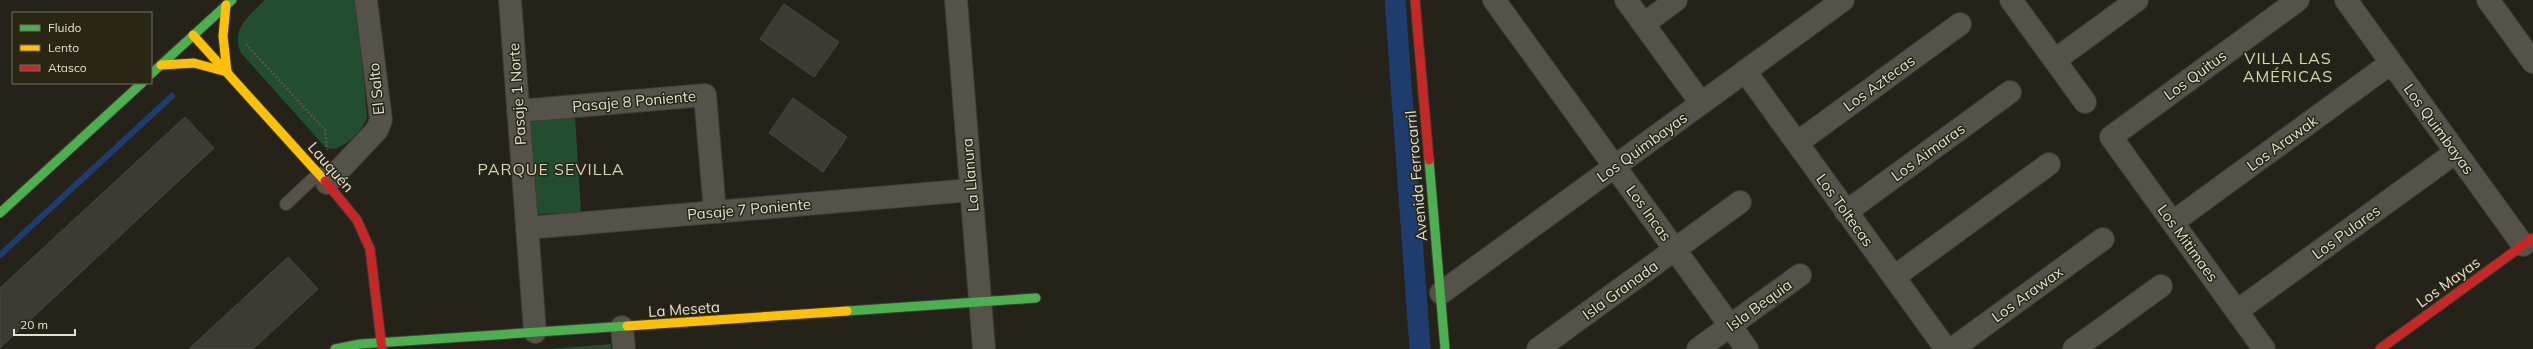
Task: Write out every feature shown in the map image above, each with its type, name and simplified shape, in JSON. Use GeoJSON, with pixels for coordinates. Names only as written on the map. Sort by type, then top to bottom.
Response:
{"type":"FeatureCollection","features":[{"type":"Feature","properties":{"kind":"street","name":"El Salto"},"geometry":{"type":"LineString","coordinates":[[323,178],[377,130],[381,120],[366,0]]}},
{"type":"Feature","properties":{"kind":"street","name":"Pasaje 1 Norte"},"geometry":{"type":"LineString","coordinates":[[510,0],[535,332]]}},
{"type":"Feature","properties":{"kind":"street","name":"La Llanura"},"geometry":{"type":"LineString","coordinates":[[956,0],[984,349]]}},
{"type":"Feature","properties":{"kind":"street","name":"Avenida Ferrocarril"},"geometry":{"type":"LineString","coordinates":[[1415,0],[1445,349]]}},
{"type":"Feature","properties":{"kind":"street","name":"Los Incas"},"geometry":{"type":"LineString","coordinates":[[1494,0],[1747,349]]}},
{"type":"Feature","properties":{"kind":"street"},"geometry":{"type":"LineString","coordinates":[[1626,0],[1701,103]]}},
{"type":"Feature","properties":{"kind":"street"},"geometry":{"type":"LineString","coordinates":[[1644,24],[1676,0]]}},
{"type":"Feature","properties":{"kind":"street","name":"Los Quimbayas"},"geometry":{"type":"LineString","coordinates":[[1441,293],[1843,0]]}},
{"type":"Feature","properties":{"kind":"street"},"geometry":{"type":"LineString","coordinates":[[2011,0],[2085,102]]}},
{"type":"Feature","properties":{"kind":"street"},"geometry":{"type":"LineString","coordinates":[[2054,60],[2137,0]]}},
{"type":"Feature","properties":{"kind":"street","name":"Los Quitus"},"geometry":{"type":"LineString","coordinates":[[2111,137],[2298,0]]}},
{"type":"Feature","properties":{"kind":"street","name":"Los Quimbayas"},"geometry":{"type":"LineString","coordinates":[[2346,0],[2456,152],[2528,246]]}},
{"type":"Feature","properties":{"kind":"street"},"geometry":{"type":"LineString","coordinates":[[152,73],[229,2]]}},
{"type":"Feature","properties":{"kind":"street"},"geometry":{"type":"LineString","coordinates":[[161,65],[190,61],[203,63],[227,72],[223,36],[229,2]]}},
{"type":"Feature","properties":{"kind":"street"},"geometry":{"type":"LineString","coordinates":[[2493,2],[2533,62]]}},
{"type":"Feature","properties":{"kind":"street","name":"Los Aztecas"},"geometry":{"type":"LineString","coordinates":[[1797,143],[1960,24]]}},
{"type":"Feature","properties":{"kind":"street","name":"Lauquén"},"geometry":{"type":"LineString","coordinates":[[193,35],[323,178],[350,210],[365,235],[372,265],[382,346]]}},
{"type":"Feature","properties":{"kind":"street","name":"Los Arawak"},"geometry":{"type":"LineString","coordinates":[[2173,222],[2391,63]]}},
{"type":"Feature","properties":{"kind":"street","name":"Los Toltecas"},"geometry":{"type":"LineString","coordinates":[[1745,71],[1946,349]]}},
{"type":"Feature","properties":{"kind":"street"},"geometry":{"type":"LineString","coordinates":[[0,213],[141,84]]}},
{"type":"Feature","properties":{"kind":"street","name":"Los Aimaras"},"geometry":{"type":"LineString","coordinates":[[1846,212],[2010,92]]}},
{"type":"Feature","properties":{"kind":"street","name":"Pasaje 8 Poniente"},"geometry":{"type":"LineString","coordinates":[[518,111],[705,95],[715,212]]}},
{"type":"Feature","properties":{"kind":"street","name":"Los Mitimaes"},"geometry":{"type":"LineString","coordinates":[[2111,137],[2264,349]]}},
{"type":"Feature","properties":{"kind":"street","name":"Los Pulares"},"geometry":{"type":"LineString","coordinates":[[2237,311],[2456,152]]}},
{"type":"Feature","properties":{"kind":"street"},"geometry":{"type":"LineString","coordinates":[[1894,277],[2049,164]]}},
{"type":"Feature","properties":{"kind":"street","name":"Pasaje 7 Poniente"},"geometry":{"type":"LineString","coordinates":[[527,228],[971,190]]}},
{"type":"Feature","properties":{"kind":"street","name":"Isla Granada"},"geometry":{"type":"LineString","coordinates":[[1538,349],[1740,202]]}},
{"type":"Feature","properties":{"kind":"street","name":"Los Arawax"},"geometry":{"type":"LineString","coordinates":[[1952,349],[2103,239]]}},
{"type":"Feature","properties":{"kind":"street","name":"Los Mayas"},"geometry":{"type":"LineString","coordinates":[[2380,349],[2528,246]]}},
{"type":"Feature","properties":{"kind":"street","name":"Isla Bequia"},"geometry":{"type":"LineString","coordinates":[[1698,349],[1800,275]]}},
{"type":"Feature","properties":{"kind":"street"},"geometry":{"type":"LineString","coordinates":[[2074,349],[2161,286]]}},
{"type":"Feature","properties":{"kind":"street","name":"La Meseta"},"geometry":{"type":"LineString","coordinates":[[335,349],[360,344],[382,346],[535,332],[1036,298]]}},
{"type":"Feature","properties":{"kind":"street"},"geometry":{"type":"LineString","coordinates":[[622,327],[624,349]]}},
{"type":"Feature","properties":{"kind":"lane"},"geometry":{"type":"LineString","coordinates":[[286,204],[323,178]]}},
{"type":"Feature","properties":{"kind":"path"},"geometry":{"type":"LineString","coordinates":[[245,43],[325,130],[323,178]]}},
{"type":"Feature","properties":{"kind":"green space"},"geometry":{"type":"Polygon","coordinates":[[[265,0],[357,0],[367,117],[356,135],[344,145],[331,149],[325,147],[241,53],[238,44],[240,30],[247,17],[265,0]]]}},
{"type":"Feature","properties":{"kind":"green space"},"geometry":{"type":"Polygon","coordinates":[[[575,116],[581,213],[532,214],[527,120],[575,116]]]}},
{"type":"Feature","properties":{"kind":"green space"},"geometry":{"type":"Polygon","coordinates":[[[611,344],[611,349],[549,349],[611,344]]]}},
{"type":"Feature","properties":{"kind":"building"},"geometry":{"type":"Polygon","coordinates":[[[784,4],[839,42],[814,77],[760,39],[784,4]]]}},
{"type":"Feature","properties":{"kind":"building"},"geometry":{"type":"Polygon","coordinates":[[[793,98],[847,137],[823,172],[769,133],[793,98]]]}},
{"type":"Feature","properties":{"kind":"building"},"geometry":{"type":"Polygon","coordinates":[[[185,117],[214,148],[0,348],[0,288],[185,117]]]}},
{"type":"Feature","properties":{"kind":"building"},"geometry":{"type":"Polygon","coordinates":[[[288,257],[318,289],[253,349],[189,349],[288,257]]]}},
{"type":"Feature","properties":{"kind":"waterway"},"geometry":{"type":"LineString","coordinates":[[1395,0],[1420,349]]}},
{"type":"Feature","properties":{"kind":"waterway"},"geometry":{"type":"LineString","coordinates":[[0,255],[172,96]]}},
{"type":"Feature","properties":{"kind":"traffic: fast"},"geometry":{"type":"LineString","coordinates":[[152,73],[232,0]]}},
{"type":"Feature","properties":{"kind":"traffic: fast"},"geometry":{"type":"LineString","coordinates":[[0,213],[141,84]]}},
{"type":"Feature","properties":{"kind":"traffic: fast"},"geometry":{"type":"LineString","coordinates":[[1429,160],[1445,349]]}},
{"type":"Feature","properties":{"kind":"traffic: fast"},"geometry":{"type":"LineString","coordinates":[[847,311],[1036,298]]}},
{"type":"Feature","properties":{"kind":"traffic: fast"},"geometry":{"type":"LineString","coordinates":[[335,349],[360,344],[627,326]]}},
{"type":"Feature","properties":{"kind":"traffic: slow"},"geometry":{"type":"LineString","coordinates":[[226,5],[223,36],[227,72]]}},
{"type":"Feature","properties":{"kind":"traffic: slow"},"geometry":{"type":"LineString","coordinates":[[193,35],[325,181]]}},
{"type":"Feature","properties":{"kind":"traffic: slow"},"geometry":{"type":"LineString","coordinates":[[161,65],[194,63],[227,72]]}},
{"type":"Feature","properties":{"kind":"traffic: slow"},"geometry":{"type":"LineString","coordinates":[[627,326],[847,311]]}},
{"type":"Feature","properties":{"kind":"traffic: jam"},"geometry":{"type":"LineString","coordinates":[[1415,0],[1429,160]]}},
{"type":"Feature","properties":{"kind":"traffic: jam"},"geometry":{"type":"LineString","coordinates":[[325,181],[357,220],[370,249],[382,349]]}},
{"type":"Feature","properties":{"kind":"traffic: jam"},"geometry":{"type":"LineString","coordinates":[[2380,349],[2533,238]]}},
{"type":"Feature","properties":{"kind":"district","name":"VILLA LAS AMÉRICAS"},"geometry":{"type":"Point","coordinates":[2288,67]}},
{"type":"Feature","properties":{"kind":"district","name":"PARQUE SEVILLA"},"geometry":{"type":"Point","coordinates":[551,169]}}]}
